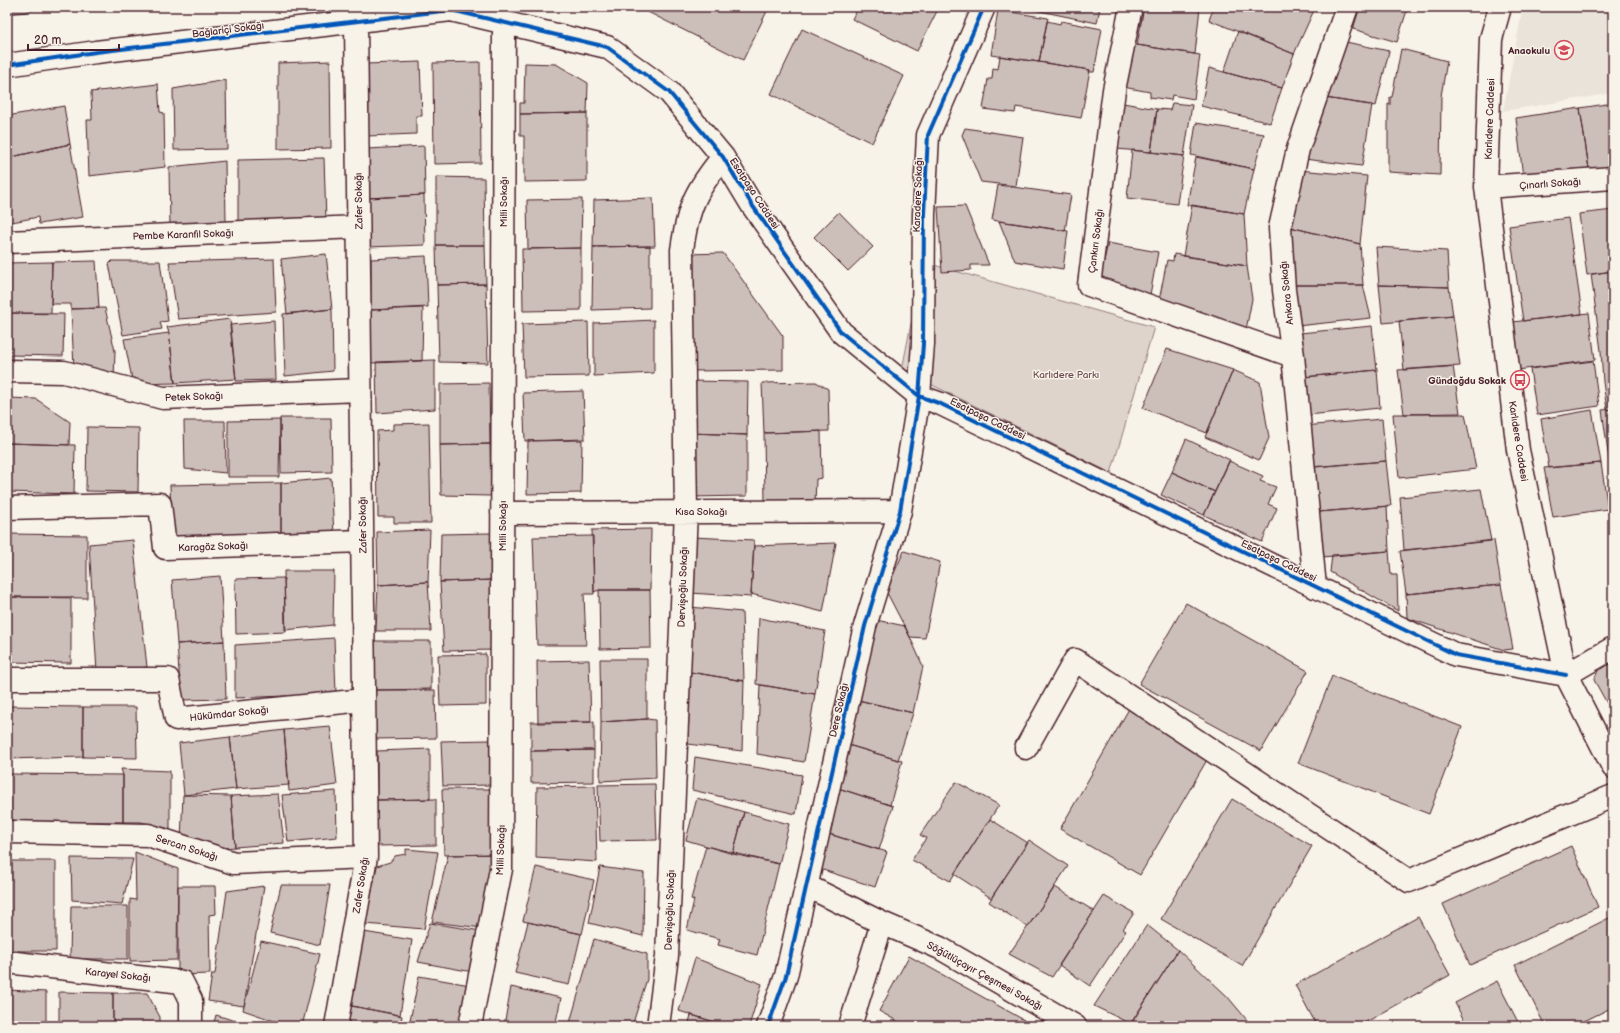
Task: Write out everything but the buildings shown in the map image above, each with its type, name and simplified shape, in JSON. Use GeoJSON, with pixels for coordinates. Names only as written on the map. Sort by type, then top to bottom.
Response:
{"type":"FeatureCollection","features":[{"type":"Feature","properties":{"kind":"street","name":"Karadere Sokağı"},"geometry":{"type":"LineString","coordinates":[[919,396],[923,344],[924,214],[928,135],[984,7]]}},
{"type":"Feature","properties":{"kind":"street","name":"Çankırı Sokağı"},"geometry":{"type":"LineString","coordinates":[[1131,7],[1114,90],[1089,285],[1293,356]]}},
{"type":"Feature","properties":{"kind":"street","name":"Ankara Sokağı"},"geometry":{"type":"LineString","coordinates":[[1315,587],[1293,356],[1284,290],[1280,228],[1298,148],[1346,7]]}},
{"type":"Feature","properties":{"kind":"street","name":"Karlıdere Caddesi"},"geometry":{"type":"LineString","coordinates":[[1500,7],[1491,39],[1486,187],[1518,450],[1566,675],[1613,766]]}},
{"type":"Feature","properties":{"kind":"street","name":"Esatpaşa Caddesi"},"geometry":{"type":"LineString","coordinates":[[451,8],[607,47],[669,92],[723,157],[756,211],[841,332],[919,396],[941,404],[1456,655],[1566,675]]}},
{"type":"Feature","properties":{"kind":"street","name":"Bağlariçi Sokağı"},"geometry":{"type":"LineString","coordinates":[[7,65],[96,52],[356,22],[451,8]]}},
{"type":"Feature","properties":{"kind":"street","name":"Zafer Sokağı"},"geometry":{"type":"LineString","coordinates":[[336,1026],[366,857],[356,22]]}},
{"type":"Feature","properties":{"kind":"street","name":"Milli Sokağı"},"geometry":{"type":"LineString","coordinates":[[470,1026],[501,869],[504,22]]}},
{"type":"Feature","properties":{"kind":"street","name":"Dervişoğlu Sokağı"},"geometry":{"type":"LineString","coordinates":[[658,1026],[667,956],[686,511],[682,250],[685,223],[694,199],[705,179],[723,157]]}},
{"type":"Feature","properties":{"kind":"street","name":"Çınarlı Sokağı"},"geometry":{"type":"LineString","coordinates":[[1486,187],[1613,178]]}},
{"type":"Feature","properties":{"kind":"street","name":"Pembe Karanfil Sokağı"},"geometry":{"type":"LineString","coordinates":[[7,242],[358,227]]}},
{"type":"Feature","properties":{"kind":"street","name":"Petek Sokağı"},"geometry":{"type":"LineString","coordinates":[[7,371],[64,372],[163,398],[360,390]]}},
{"type":"Feature","properties":{"kind":"street","name":"Dere Sokağı"},"geometry":{"type":"LineString","coordinates":[[768,1026],[786,976],[864,626],[900,510],[919,396]]}},
{"type":"Feature","properties":{"kind":"street","name":"Karagöz Sokağı"},"geometry":{"type":"LineString","coordinates":[[7,508],[160,504],[165,548],[362,541]]}},
{"type":"Feature","properties":{"kind":"street","name":"Kısa Sokağı"},"geometry":{"type":"LineString","coordinates":[[502,513],[900,510]]}},
{"type":"Feature","properties":{"kind":"street"},"geometry":{"type":"LineString","coordinates":[[1566,675],[1613,648]]}},
{"type":"Feature","properties":{"kind":"street"},"geometry":{"type":"LineString","coordinates":[[1026,748],[1075,660],[1409,881],[1613,796]]}},
{"type":"Feature","properties":{"kind":"street","name":"Hükümdar Sokağı"},"geometry":{"type":"LineString","coordinates":[[7,679],[168,679],[176,719],[364,700]]}},
{"type":"Feature","properties":{"kind":"street","name":"Sercan Sokağı"},"geometry":{"type":"LineString","coordinates":[[7,832],[148,835],[234,863],[366,857]]}},
{"type":"Feature","properties":{"kind":"street","name":"Söğütlüçayır Çeşmesi Sokağı"},"geometry":{"type":"LineString","coordinates":[[807,886],[882,923],[940,948],[1075,1026]]}},
{"type":"Feature","properties":{"kind":"street"},"geometry":{"type":"LineString","coordinates":[[850,1026],[882,923]]}},
{"type":"Feature","properties":{"kind":"street","name":"Karayel Sokağı"},"geometry":{"type":"LineString","coordinates":[[7,962],[182,982],[191,1000],[191,1026]]}},
{"type":"Feature","properties":{"kind":"shaded area","name":"Anaokulu"},"geometry":{"type":"Polygon","coordinates":[[[1523,7],[1613,7],[1613,93],[1503,111],[1523,7]]]}},
{"type":"Feature","properties":{"kind":"green space","name":"Karlıdere Parkı"},"geometry":{"type":"Polygon","coordinates":[[[923,262],[1154,327],[1111,473],[902,370],[923,262]]]}},
{"type":"Feature","properties":{"kind":"cycle path"},"geometry":{"type":"LineString","coordinates":[[768,1026],[786,976],[865,626],[900,511],[919,396],[923,344],[924,214],[928,135],[984,7]]}},
{"type":"Feature","properties":{"kind":"cycle path"},"geometry":{"type":"LineString","coordinates":[[7,65],[96,52],[451,10],[607,47],[669,92],[723,157],[752,205],[841,332],[919,396],[941,404],[1456,655],[1566,675]]}},
{"type":"Feature","properties":{"kind":"place","name":"Anaokulu"},"geometry":{"type":"Point","coordinates":[1564,50]}},
{"type":"Feature","properties":{"kind":"place","name":"Gündoğdu Sokak"},"geometry":{"type":"Point","coordinates":[1520,380]}}]}
